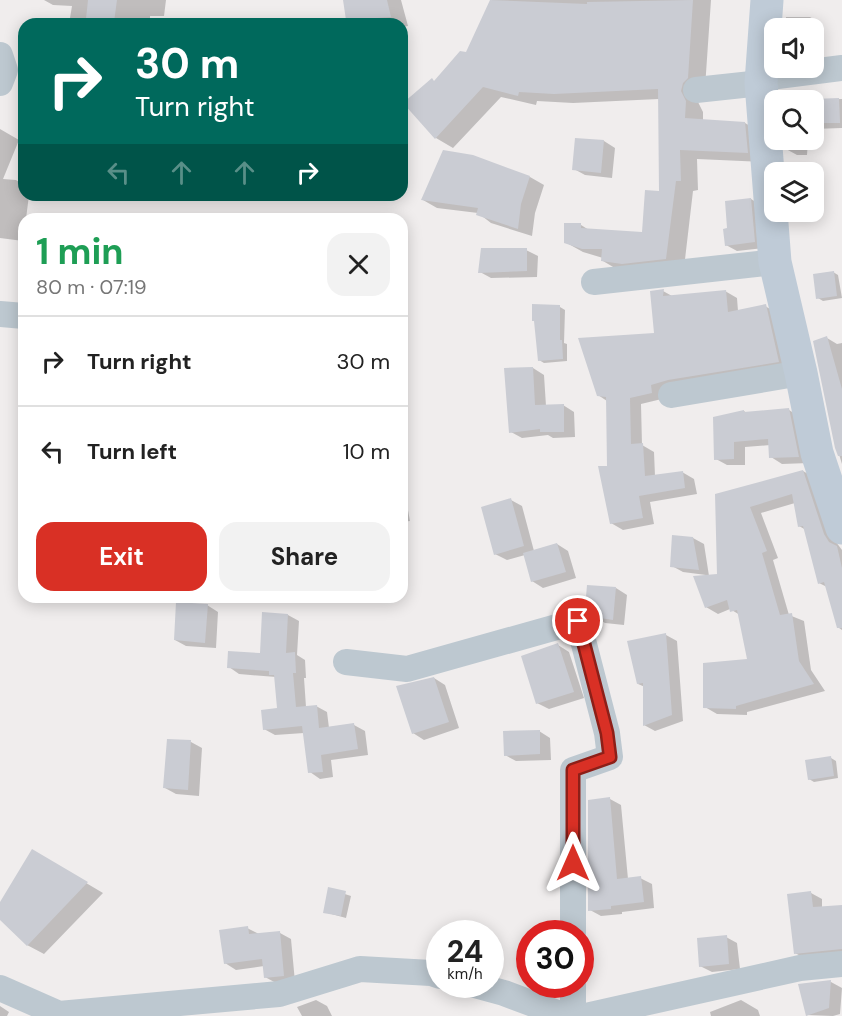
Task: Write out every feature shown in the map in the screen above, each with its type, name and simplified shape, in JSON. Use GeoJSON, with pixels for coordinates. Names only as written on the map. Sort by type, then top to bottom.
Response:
{"type":"FeatureCollection","features":[{"type":"Feature","properties":{"kind":"main road"},"geometry":{"type":"LineString","coordinates":[[767,0],[762,80],[775,262],[817,453],[842,528]]}},
{"type":"Feature","properties":{"kind":"street"},"geometry":{"type":"LineString","coordinates":[[0,55],[5,70],[0,83]]}},
{"type":"Feature","properties":{"kind":"street"},"geometry":{"type":"LineString","coordinates":[[696,90],[842,68]]}},
{"type":"Feature","properties":{"kind":"street"},"geometry":{"type":"LineString","coordinates":[[594,282],[775,262]]}},
{"type":"Feature","properties":{"kind":"street"},"geometry":{"type":"LineString","coordinates":[[0,314],[18,316]]}},
{"type":"Feature","properties":{"kind":"street"},"geometry":{"type":"LineString","coordinates":[[671,395],[801,373]]}},
{"type":"Feature","properties":{"kind":"street"},"geometry":{"type":"LineString","coordinates":[[346,662],[407,669],[578,621],[607,733],[610,757],[573,770],[573,920]]}},
{"type":"Feature","properties":{"kind":"street"},"geometry":{"type":"LineString","coordinates":[[586,1016],[800,968],[842,964]]}},
{"type":"Feature","properties":{"kind":"street"},"geometry":{"type":"LineString","coordinates":[[0,988],[59,1014],[284,1005],[360,969],[426,973]]}},
{"type":"Feature","properties":{"kind":"street"},"geometry":{"type":"LineString","coordinates":[[504,993],[565,1016]]}},
{"type":"Feature","properties":{"kind":"street"},"geometry":{"type":"LineString","coordinates":[[573,998],[573,1016]]}},
{"type":"Feature","properties":{"kind":"building"},"geometry":{"type":"Polygon","coordinates":[[[88,0],[117,0],[115,18],[86,18],[88,0]]]}},
{"type":"Feature","properties":{"kind":"building"},"geometry":{"type":"Polygon","coordinates":[[[343,0],[387,0],[391,17],[376,18],[346,18],[343,0]]]}},
{"type":"Feature","properties":{"kind":"building"},"geometry":{"type":"Polygon","coordinates":[[[490,0],[587,4],[587,2],[693,0],[688,78],[683,83],[681,91],[686,101],[685,118],[745,122],[748,153],[680,150],[681,181],[676,181],[666,259],[622,264],[601,261],[602,249],[582,249],[564,243],[564,223],[581,223],[581,228],[642,232],[645,190],[659,191],[658,89],[554,94],[519,92],[518,96],[483,87],[435,139],[408,109],[408,99],[432,78],[434,81],[460,51],[466,52],[490,0]]]}},
{"type":"Feature","properties":{"kind":"building"},"geometry":{"type":"Polygon","coordinates":[[[839,98],[840,123],[824,123],[824,99],[839,98]]]}},
{"type":"Feature","properties":{"kind":"building"},"geometry":{"type":"Polygon","coordinates":[[[575,138],[604,140],[601,173],[572,170],[575,138]]]}},
{"type":"Feature","properties":{"kind":"building"},"geometry":{"type":"Polygon","coordinates":[[[443,150],[473,155],[530,176],[521,204],[518,229],[476,215],[478,208],[421,200],[443,150]]]}},
{"type":"Feature","properties":{"kind":"building"},"geometry":{"type":"Polygon","coordinates":[[[751,198],[755,242],[725,246],[723,229],[727,228],[725,201],[751,198]]]}},
{"type":"Feature","properties":{"kind":"building"},"geometry":{"type":"Polygon","coordinates":[[[481,248],[527,248],[527,271],[478,273],[481,248]]]}},
{"type":"Feature","properties":{"kind":"building"},"geometry":{"type":"Polygon","coordinates":[[[834,271],[837,296],[816,299],[813,274],[834,271]]]}},
{"type":"Feature","properties":{"kind":"building"},"geometry":{"type":"Polygon","coordinates":[[[664,289],[663,296],[726,290],[728,312],[766,304],[779,362],[668,380],[651,385],[652,393],[630,398],[631,444],[643,443],[645,476],[683,471],[685,488],[639,496],[643,518],[610,524],[598,466],[607,466],[606,397],[597,396],[578,338],[654,333],[650,291],[664,289]]]}},
{"type":"Feature","properties":{"kind":"building"},"geometry":{"type":"Polygon","coordinates":[[[532,304],[560,305],[560,340],[562,340],[563,359],[538,361],[532,304]]]}},
{"type":"Feature","properties":{"kind":"building"},"geometry":{"type":"Polygon","coordinates":[[[827,336],[842,389],[842,456],[838,456],[835,448],[813,341],[827,336]]]}},
{"type":"Feature","properties":{"kind":"building"},"geometry":{"type":"Polygon","coordinates":[[[533,367],[535,405],[564,404],[564,432],[540,432],[540,429],[509,433],[504,368],[533,367]]]}},
{"type":"Feature","properties":{"kind":"building"},"geometry":{"type":"Polygon","coordinates":[[[789,408],[799,457],[769,458],[768,439],[734,442],[734,459],[714,460],[713,417],[744,410],[744,412],[789,408]]]}},
{"type":"Feature","properties":{"kind":"building"},"geometry":{"type":"Polygon","coordinates":[[[803,470],[824,534],[829,542],[837,546],[842,568],[842,628],[837,628],[824,582],[818,584],[803,526],[798,527],[792,494],[750,507],[767,551],[762,553],[780,615],[792,613],[799,661],[814,684],[736,706],[736,709],[703,708],[703,663],[747,659],[737,610],[730,612],[727,600],[705,608],[693,576],[717,574],[715,494],[803,470]]]}},
{"type":"Feature","properties":{"kind":"building"},"geometry":{"type":"Polygon","coordinates":[[[511,498],[524,546],[494,555],[481,507],[511,498]]]}},
{"type":"Feature","properties":{"kind":"building"},"geometry":{"type":"Polygon","coordinates":[[[672,535],[693,537],[699,570],[670,567],[672,535]]]}},
{"type":"Feature","properties":{"kind":"building"},"geometry":{"type":"Polygon","coordinates":[[[557,543],[566,572],[531,582],[523,553],[557,543]]]}},
{"type":"Feature","properties":{"kind":"building"},"geometry":{"type":"Polygon","coordinates":[[[587,585],[616,587],[613,620],[593,617],[585,608],[587,585]]]}},
{"type":"Feature","properties":{"kind":"building"},"geometry":{"type":"Polygon","coordinates":[[[176,603],[208,604],[205,643],[174,640],[176,603]]]}},
{"type":"Feature","properties":{"kind":"building"},"geometry":{"type":"Polygon","coordinates":[[[262,612],[288,614],[286,653],[295,652],[296,673],[293,673],[296,707],[317,705],[319,728],[354,723],[358,749],[321,755],[323,772],[308,773],[302,726],[263,730],[261,710],[277,708],[274,675],[269,675],[269,671],[227,668],[228,651],[260,653],[262,612]]]}},
{"type":"Feature","properties":{"kind":"building"},"geometry":{"type":"Polygon","coordinates":[[[666,633],[672,715],[643,726],[643,683],[637,684],[627,641],[666,633]]]}},
{"type":"Feature","properties":{"kind":"building"},"geometry":{"type":"Polygon","coordinates":[[[558,643],[574,692],[536,704],[521,656],[558,643]]]}},
{"type":"Feature","properties":{"kind":"building"},"geometry":{"type":"Polygon","coordinates":[[[434,677],[449,722],[412,734],[396,686],[434,677]]]}},
{"type":"Feature","properties":{"kind":"building"},"geometry":{"type":"Polygon","coordinates":[[[540,730],[540,754],[504,756],[503,731],[540,730]]]}},
{"type":"Feature","properties":{"kind":"building"},"geometry":{"type":"Polygon","coordinates":[[[167,739],[191,740],[188,790],[163,788],[167,739]]]}},
{"type":"Feature","properties":{"kind":"building"},"geometry":{"type":"Polygon","coordinates":[[[831,756],[834,776],[808,780],[805,760],[831,756]]]}},
{"type":"Feature","properties":{"kind":"building"},"geometry":{"type":"Polygon","coordinates":[[[610,797],[617,879],[641,876],[644,902],[588,911],[588,800],[610,797]]]}},
{"type":"Feature","properties":{"kind":"building"},"geometry":{"type":"Polygon","coordinates":[[[32,849],[88,882],[27,946],[0,920],[0,902],[32,849]]]}},
{"type":"Feature","properties":{"kind":"building"},"geometry":{"type":"Polygon","coordinates":[[[328,887],[346,891],[341,916],[323,913],[328,887]]]}},
{"type":"Feature","properties":{"kind":"building"},"geometry":{"type":"Polygon","coordinates":[[[811,891],[813,907],[842,905],[842,949],[794,954],[787,894],[811,891]]]}},
{"type":"Feature","properties":{"kind":"building"},"geometry":{"type":"Polygon","coordinates":[[[248,926],[249,934],[280,931],[284,976],[264,978],[262,959],[224,964],[219,930],[248,926]]]}},
{"type":"Feature","properties":{"kind":"building"},"geometry":{"type":"Polygon","coordinates":[[[727,935],[729,964],[699,967],[697,938],[727,935]]]}},
{"type":"Feature","properties":{"kind":"building"},"geometry":{"type":"Polygon","coordinates":[[[831,980],[829,1008],[806,1016],[798,984],[831,980]]]}},
{"type":"Feature","properties":{"kind":"route"},"geometry":{"type":"LineString","coordinates":[[573,863],[573,770],[610,757],[607,733],[578,621]]}}]}
